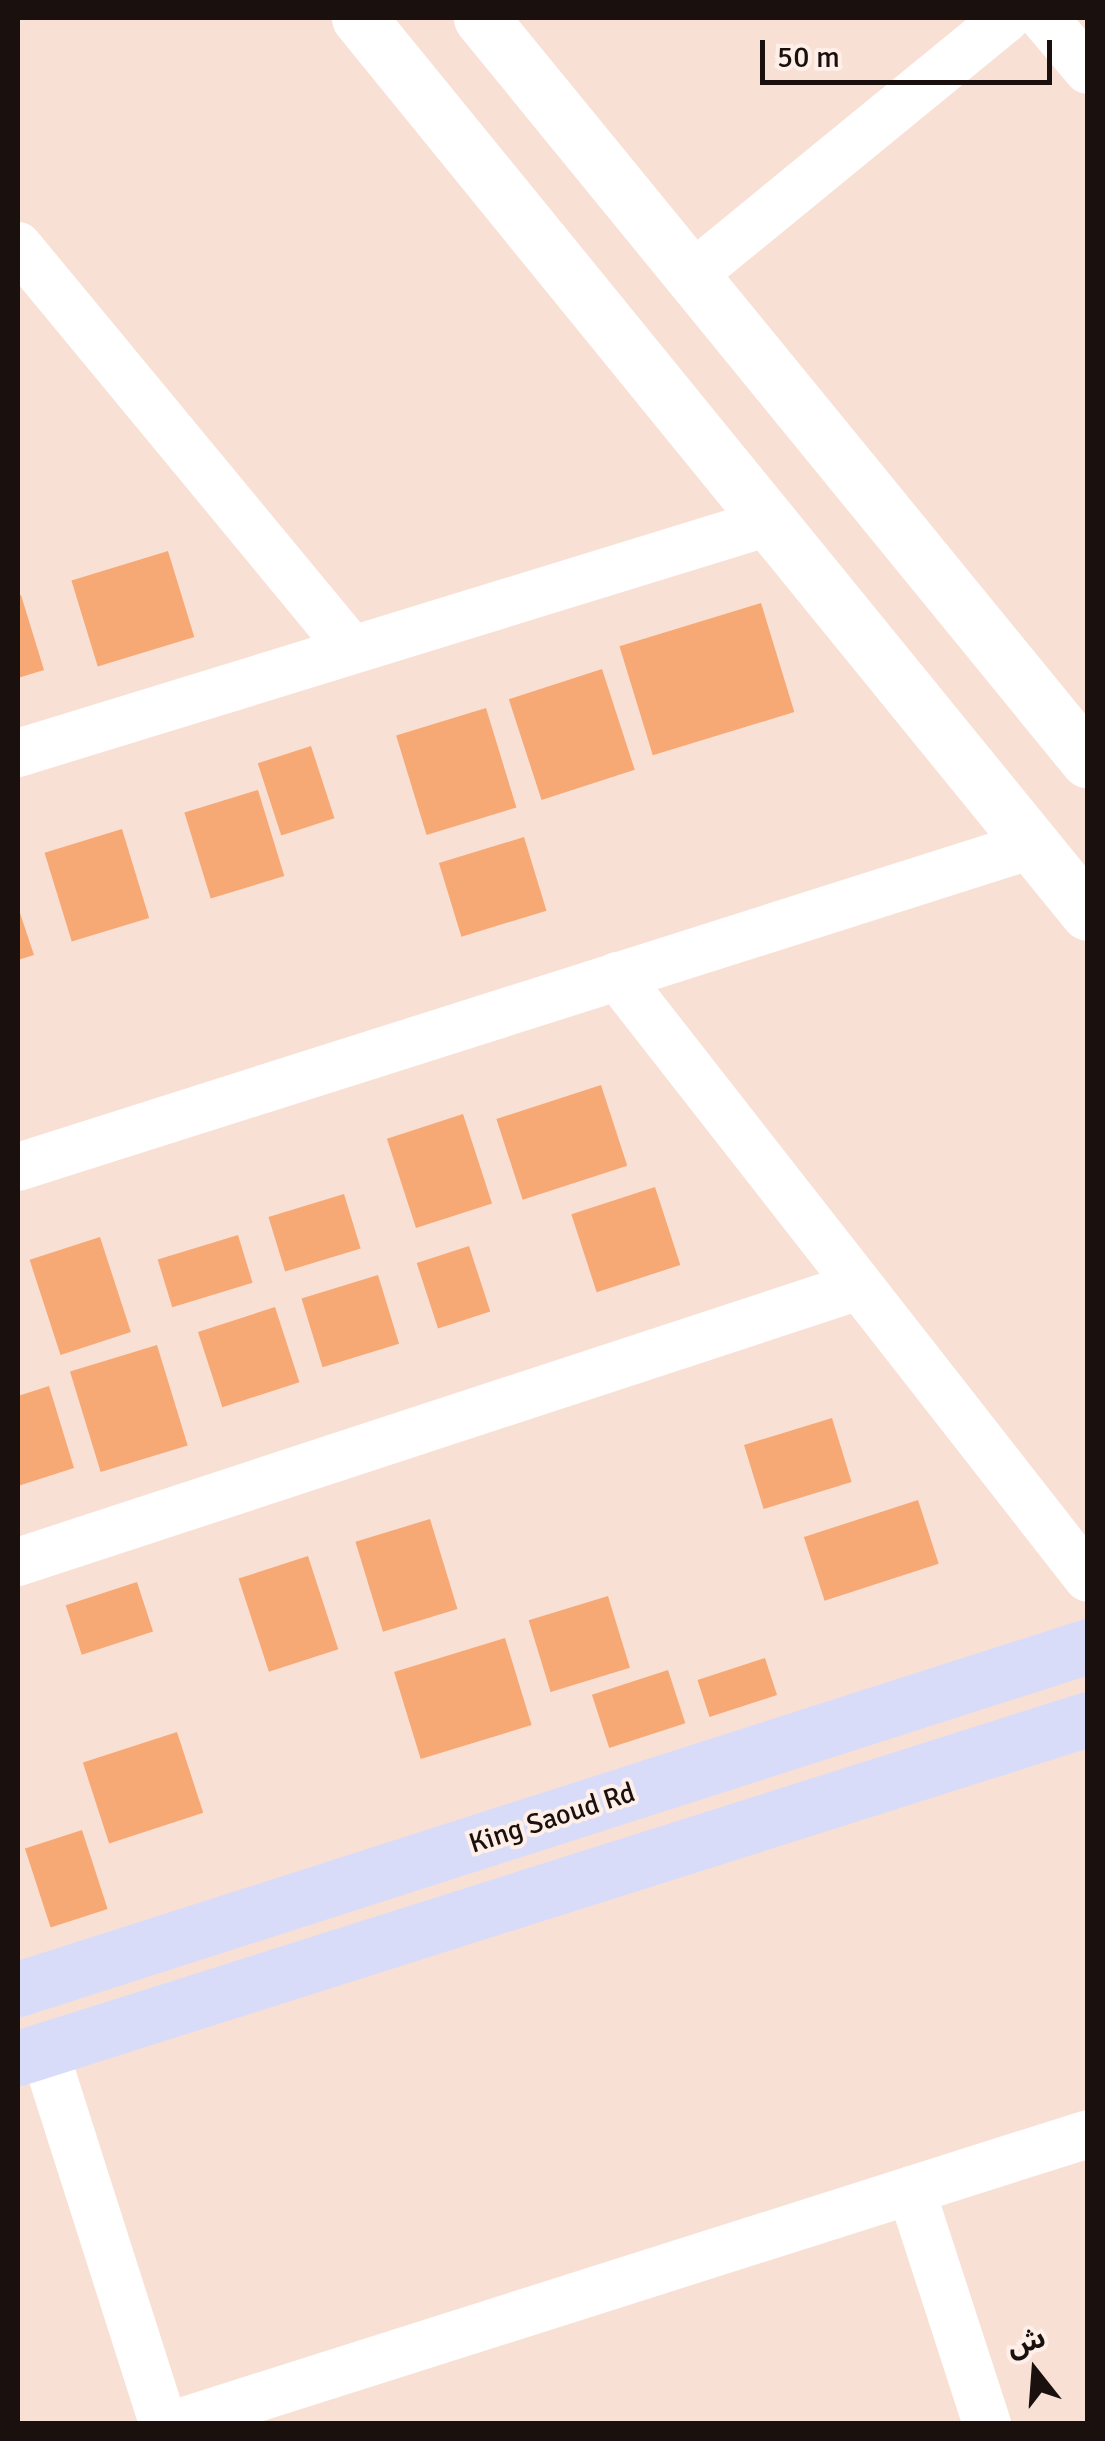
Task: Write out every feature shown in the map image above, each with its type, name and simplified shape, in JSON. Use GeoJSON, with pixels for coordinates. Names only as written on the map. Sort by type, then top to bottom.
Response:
{"type":"FeatureCollection","features":[{"type":"Feature","properties":{"kind":"main road","name":"King Saoud Rd"},"geometry":{"type":"LineString","coordinates":[[18,1990],[1088,1646]]}},
{"type":"Feature","properties":{"kind":"main road"},"geometry":{"type":"LineString","coordinates":[[30,2054],[1088,1719]]}},
{"type":"Feature","properties":{"kind":"street"},"geometry":{"type":"LineString","coordinates":[[359,18],[1088,913]]}},
{"type":"Feature","properties":{"kind":"street"},"geometry":{"type":"LineString","coordinates":[[481,18],[1088,761]]}},
{"type":"Feature","properties":{"kind":"street"},"geometry":{"type":"LineString","coordinates":[[691,276],[1006,18]]}},
{"type":"Feature","properties":{"kind":"street"},"geometry":{"type":"LineString","coordinates":[[1044,18],[1088,70]]}},
{"type":"Feature","properties":{"kind":"street"},"geometry":{"type":"LineString","coordinates":[[18,246],[352,650]]}},
{"type":"Feature","properties":{"kind":"street"},"geometry":{"type":"LineString","coordinates":[[18,753],[769,522]]}},
{"type":"Feature","properties":{"kind":"street"},"geometry":{"type":"LineString","coordinates":[[18,1167],[1032,845]]}},
{"type":"Feature","properties":{"kind":"street"},"geometry":{"type":"LineString","coordinates":[[617,976],[1088,1578]]}},
{"type":"Feature","properties":{"kind":"street"},"geometry":{"type":"LineString","coordinates":[[18,1562],[859,1286]]}},
{"type":"Feature","properties":{"kind":"street"},"geometry":{"type":"LineString","coordinates":[[30,2054],[163,2424]]}},
{"type":"Feature","properties":{"kind":"street"},"geometry":{"type":"LineString","coordinates":[[175,2424],[1088,2134]]}},
{"type":"Feature","properties":{"kind":"street"},"geometry":{"type":"LineString","coordinates":[[911,2190],[987,2424]]}},
{"type":"Feature","properties":{"kind":"building"},"geometry":{"type":"Polygon","coordinates":[[[168,551],[194,637],[98,667],[71,581],[168,551]]]}},
{"type":"Feature","properties":{"kind":"building"},"geometry":{"type":"Polygon","coordinates":[[[21,595],[44,670],[18,678],[18,596],[21,595]]]}},
{"type":"Feature","properties":{"kind":"building"},"geometry":{"type":"Polygon","coordinates":[[[761,603],[794,712],[653,755],[619,646],[761,603]]]}},
{"type":"Feature","properties":{"kind":"building"},"geometry":{"type":"Polygon","coordinates":[[[602,669],[635,770],[542,800],[509,699],[602,669]]]}},
{"type":"Feature","properties":{"kind":"building"},"geometry":{"type":"Polygon","coordinates":[[[486,708],[516,807],[427,835],[396,735],[486,708]]]}},
{"type":"Feature","properties":{"kind":"building"},"geometry":{"type":"Polygon","coordinates":[[[311,746],[334,818],[281,836],[258,763],[311,746]]]}},
{"type":"Feature","properties":{"kind":"building"},"geometry":{"type":"Polygon","coordinates":[[[258,790],[284,876],[211,899],[184,813],[258,790]]]}},
{"type":"Feature","properties":{"kind":"building"},"geometry":{"type":"Polygon","coordinates":[[[122,829],[149,918],[72,942],[45,853],[122,829]]]}},
{"type":"Feature","properties":{"kind":"building"},"geometry":{"type":"Polygon","coordinates":[[[524,837],[547,911],[461,937],[439,863],[524,837]]]}},
{"type":"Feature","properties":{"kind":"building"},"geometry":{"type":"Polygon","coordinates":[[[18,907],[34,955],[18,960],[18,907]]]}},
{"type":"Feature","properties":{"kind":"building"},"geometry":{"type":"Polygon","coordinates":[[[601,1085],[627,1166],[523,1200],[496,1119],[601,1085]]]}},
{"type":"Feature","properties":{"kind":"building"},"geometry":{"type":"Polygon","coordinates":[[[463,1114],[492,1203],[416,1228],[387,1139],[463,1114]]]}},
{"type":"Feature","properties":{"kind":"building"},"geometry":{"type":"Polygon","coordinates":[[[655,1187],[680,1265],[597,1292],[571,1214],[655,1187]]]}},
{"type":"Feature","properties":{"kind":"building"},"geometry":{"type":"Polygon","coordinates":[[[344,1194],[361,1249],[285,1272],[268,1217],[344,1194]]]}},
{"type":"Feature","properties":{"kind":"building"},"geometry":{"type":"Polygon","coordinates":[[[238,1235],[253,1283],[172,1307],[158,1260],[238,1235]]]}},
{"type":"Feature","properties":{"kind":"building"},"geometry":{"type":"Polygon","coordinates":[[[100,1237],[131,1332],[61,1355],[30,1260],[100,1237]]]}},
{"type":"Feature","properties":{"kind":"building"},"geometry":{"type":"Polygon","coordinates":[[[469,1246],[490,1312],[438,1329],[417,1263],[469,1246]]]}},
{"type":"Feature","properties":{"kind":"building"},"geometry":{"type":"Polygon","coordinates":[[[378,1275],[399,1344],[323,1367],[301,1298],[378,1275]]]}},
{"type":"Feature","properties":{"kind":"building"},"geometry":{"type":"Polygon","coordinates":[[[275,1307],[299,1382],[222,1407],[198,1332],[275,1307]]]}},
{"type":"Feature","properties":{"kind":"building"},"geometry":{"type":"Polygon","coordinates":[[[157,1345],[188,1445],[101,1472],[70,1372],[157,1345]]]}},
{"type":"Feature","properties":{"kind":"building"},"geometry":{"type":"Polygon","coordinates":[[[49,1386],[74,1468],[18,1486],[18,1396],[49,1386]]]}},
{"type":"Feature","properties":{"kind":"building"},"geometry":{"type":"Polygon","coordinates":[[[832,1418],[852,1482],[764,1509],[744,1445],[832,1418]]]}},
{"type":"Feature","properties":{"kind":"building"},"geometry":{"type":"Polygon","coordinates":[[[918,1500],[939,1564],[825,1601],[804,1537],[918,1500]]]}},
{"type":"Feature","properties":{"kind":"building"},"geometry":{"type":"Polygon","coordinates":[[[430,1519],[457,1609],[383,1632],[355,1542],[430,1519]]]}},
{"type":"Feature","properties":{"kind":"building"},"geometry":{"type":"Polygon","coordinates":[[[308,1556],[338,1649],[269,1672],[239,1579],[308,1556]]]}},
{"type":"Feature","properties":{"kind":"building"},"geometry":{"type":"Polygon","coordinates":[[[137,1582],[153,1631],[82,1655],[66,1605],[137,1582]]]}},
{"type":"Feature","properties":{"kind":"building"},"geometry":{"type":"Polygon","coordinates":[[[608,1596],[630,1668],[551,1692],[529,1620],[608,1596]]]}},
{"type":"Feature","properties":{"kind":"building"},"geometry":{"type":"Polygon","coordinates":[[[505,1638],[532,1725],[421,1759],[394,1672],[505,1638]]]}},
{"type":"Feature","properties":{"kind":"building"},"geometry":{"type":"Polygon","coordinates":[[[765,1658],[777,1695],[710,1717],[697,1680],[765,1658]]]}},
{"type":"Feature","properties":{"kind":"building"},"geometry":{"type":"Polygon","coordinates":[[[668,1670],[685,1723],[609,1748],[592,1695],[668,1670]]]}},
{"type":"Feature","properties":{"kind":"building"},"geometry":{"type":"Polygon","coordinates":[[[177,1732],[203,1813],[109,1843],[83,1763],[177,1732]]]}},
{"type":"Feature","properties":{"kind":"building"},"geometry":{"type":"Polygon","coordinates":[[[82,1830],[108,1909],[51,1927],[25,1849],[82,1830]]]}}]}
